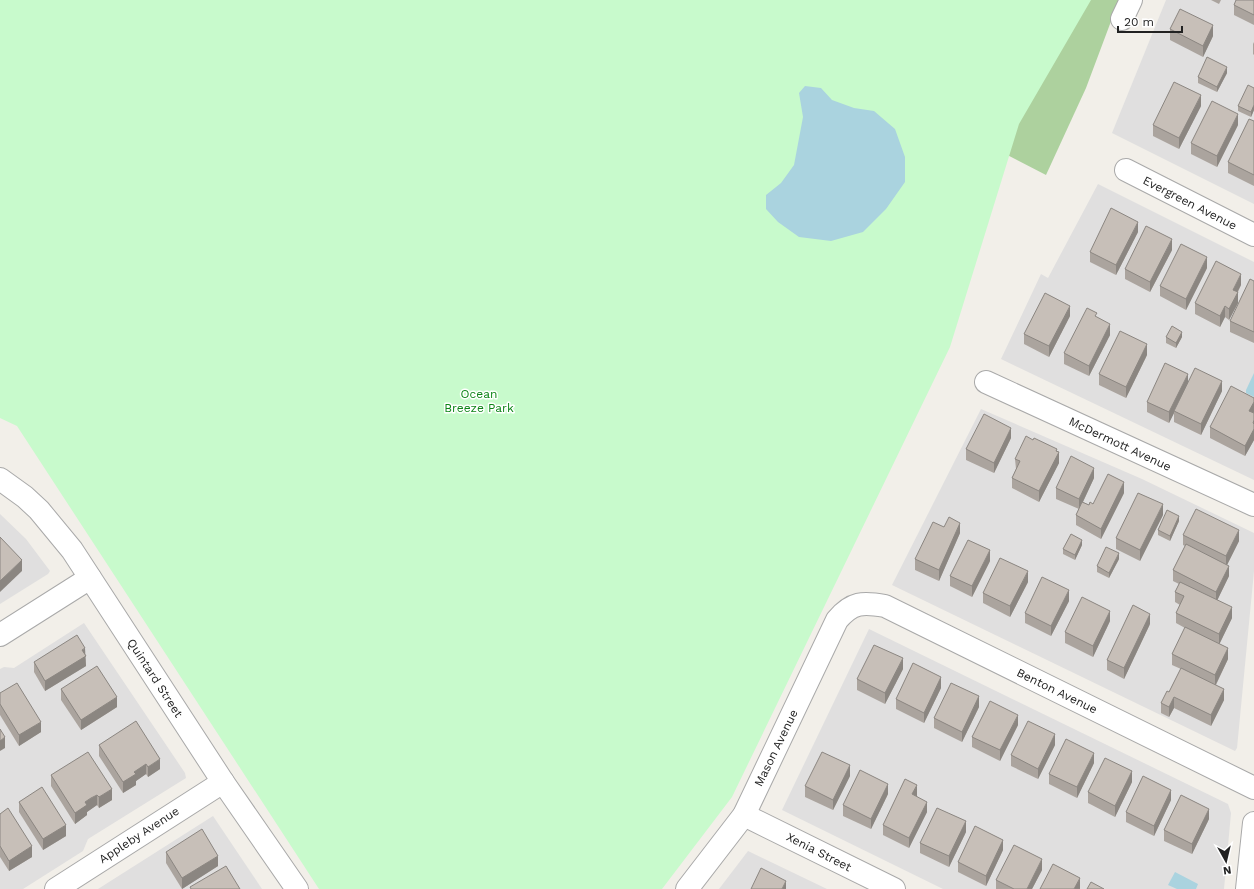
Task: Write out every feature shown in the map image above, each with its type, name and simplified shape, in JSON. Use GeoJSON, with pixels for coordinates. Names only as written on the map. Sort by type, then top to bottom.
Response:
{"type":"FeatureCollection","features":[{"type":"Feature","properties":{"kind":"street","name":"Evergreen Avenue"},"geometry":{"type":"LineString","coordinates":[[1126,170],[1254,235]]}},
{"type":"Feature","properties":{"kind":"street","name":"McDermott Avenue"},"geometry":{"type":"LineString","coordinates":[[986,382],[1254,506]]}},
{"type":"Feature","properties":{"kind":"street","name":"Quintard Street"},"geometry":{"type":"LineString","coordinates":[[0,479],[24,497],[55,528],[90,578],[223,782],[297,889]]}},
{"type":"Feature","properties":{"kind":"street"},"geometry":{"type":"LineString","coordinates":[[0,635],[90,578]]}},
{"type":"Feature","properties":{"kind":"street","name":"Benton Avenue"},"geometry":{"type":"LineString","coordinates":[[857,604],[885,606],[1254,788]]}},
{"type":"Feature","properties":{"kind":"street","name":"Mason Avenue"},"geometry":{"type":"LineString","coordinates":[[687,889],[744,815],[837,620],[846,610],[857,604]]}},
{"type":"Feature","properties":{"kind":"street","name":"Appleby Avenue"},"geometry":{"type":"LineString","coordinates":[[56,889],[223,782]]}},
{"type":"Feature","properties":{"kind":"street","name":"Xenia Street"},"geometry":{"type":"LineString","coordinates":[[744,815],[894,889]]}},
{"type":"Feature","properties":{"kind":"street"},"geometry":{"type":"LineString","coordinates":[[1247,889],[1254,823]]}},
{"type":"Feature","properties":{"kind":"shaded area"},"geometry":{"type":"Polygon","coordinates":[[[1166,0],[1254,0],[1254,204],[1112,133],[1166,0]]]}},
{"type":"Feature","properties":{"kind":"shaded area"},"geometry":{"type":"Polygon","coordinates":[[[1098,184],[1254,262],[1254,480],[1001,359],[1041,274],[1048,278],[1098,184]]]}},
{"type":"Feature","properties":{"kind":"shaded area"},"geometry":{"type":"Polygon","coordinates":[[[981,409],[1142,479],[1254,533],[1254,571],[1237,748],[1235,751],[892,585],[981,409]]]}},
{"type":"Feature","properties":{"kind":"shaded area"},"geometry":{"type":"Polygon","coordinates":[[[0,514],[26,539],[50,571],[48,574],[0,604],[0,514]]]}},
{"type":"Feature","properties":{"kind":"shaded area"},"geometry":{"type":"Polygon","coordinates":[[[84,623],[185,773],[186,778],[88,839],[83,851],[23,889],[0,889],[0,669],[4,667],[14,668],[84,623]]]}},
{"type":"Feature","properties":{"kind":"shaded area"},"geometry":{"type":"Polygon","coordinates":[[[869,629],[1228,804],[1231,813],[1224,889],[943,889],[782,810],[869,629]]]}},
{"type":"Feature","properties":{"kind":"shaded area"},"geometry":{"type":"Polygon","coordinates":[[[213,816],[262,889],[98,889],[213,816]]]}},
{"type":"Feature","properties":{"kind":"shaded area"},"geometry":{"type":"Polygon","coordinates":[[[748,851],[827,889],[719,889],[748,851]]]}},
{"type":"Feature","properties":{"kind":"green space","name":"Ocean Breeze Park"},"geometry":{"type":"Polygon","coordinates":[[[0,0],[1091,0],[1019,124],[950,347],[732,797],[662,889],[319,889],[17,426],[0,418],[0,0]]]}},
{"type":"Feature","properties":{"kind":"green space"},"geometry":{"type":"Polygon","coordinates":[[[914,0],[1119,0],[1086,88],[1046,175],[980,141],[914,0]]]}},
{"type":"Feature","properties":{"kind":"water"},"geometry":{"type":"Polygon","coordinates":[[[805,86],[821,88],[832,100],[854,108],[874,111],[895,129],[905,157],[905,182],[886,209],[863,232],[831,241],[799,237],[778,222],[766,209],[766,195],[781,183],[794,165],[803,117],[799,93],[805,86]]]}},
{"type":"Feature","properties":{"kind":"water"},"geometry":{"type":"Polygon","coordinates":[[[1254,373],[1254,397],[1246,393],[1246,390],[1254,373]]]}},
{"type":"Feature","properties":{"kind":"water"},"geometry":{"type":"Polygon","coordinates":[[[1175,872],[1198,884],[1196,889],[1177,889],[1168,885],[1175,872]]]}},
{"type":"Feature","properties":{"kind":"building"},"geometry":{"type":"Polygon","coordinates":[[[1236,0],[1254,0],[1254,15],[1234,5],[1236,0]]]}},
{"type":"Feature","properties":{"kind":"building"},"geometry":{"type":"Polygon","coordinates":[[[1180,9],[1213,25],[1203,46],[1170,29],[1180,9]]]}},
{"type":"Feature","properties":{"kind":"building"},"geometry":{"type":"Polygon","coordinates":[[[1207,57],[1227,67],[1217,87],[1198,77],[1207,57]]]}},
{"type":"Feature","properties":{"kind":"building"},"geometry":{"type":"Polygon","coordinates":[[[1174,82],[1201,95],[1179,138],[1153,125],[1174,82]]]}},
{"type":"Feature","properties":{"kind":"building"},"geometry":{"type":"Polygon","coordinates":[[[1248,85],[1254,88],[1254,105],[1251,112],[1238,106],[1248,85]]]}},
{"type":"Feature","properties":{"kind":"building"},"geometry":{"type":"Polygon","coordinates":[[[1212,101],[1238,114],[1217,156],[1191,143],[1212,101]]]}},
{"type":"Feature","properties":{"kind":"building"},"geometry":{"type":"Polygon","coordinates":[[[1249,119],[1254,121],[1254,175],[1228,162],[1249,119]]]}},
{"type":"Feature","properties":{"kind":"building"},"geometry":{"type":"Polygon","coordinates":[[[1111,208],[1138,222],[1116,265],[1090,252],[1111,208]]]}},
{"type":"Feature","properties":{"kind":"building"},"geometry":{"type":"Polygon","coordinates":[[[1146,226],[1172,239],[1150,282],[1125,269],[1146,226]]]}},
{"type":"Feature","properties":{"kind":"building"},"geometry":{"type":"Polygon","coordinates":[[[1181,244],[1207,257],[1186,299],[1160,286],[1181,244]]]}},
{"type":"Feature","properties":{"kind":"building"},"geometry":{"type":"Polygon","coordinates":[[[1216,261],[1241,274],[1233,290],[1238,292],[1229,309],[1225,306],[1220,316],[1195,303],[1216,261]]]}},
{"type":"Feature","properties":{"kind":"building"},"geometry":{"type":"Polygon","coordinates":[[[1250,279],[1254,281],[1254,332],[1230,321],[1250,279]]]}},
{"type":"Feature","properties":{"kind":"building"},"geometry":{"type":"Polygon","coordinates":[[[1045,293],[1070,306],[1049,346],[1024,334],[1045,293]]]}},
{"type":"Feature","properties":{"kind":"building"},"geometry":{"type":"Polygon","coordinates":[[[1087,308],[1097,313],[1095,316],[1110,324],[1089,366],[1064,353],[1087,308]]]}},
{"type":"Feature","properties":{"kind":"building"},"geometry":{"type":"Polygon","coordinates":[[[1172,326],[1182,332],[1176,343],[1166,337],[1172,326]]]}},
{"type":"Feature","properties":{"kind":"building"},"geometry":{"type":"Polygon","coordinates":[[[1120,331],[1147,344],[1126,387],[1099,374],[1120,331]]]}},
{"type":"Feature","properties":{"kind":"building"},"geometry":{"type":"Polygon","coordinates":[[[1165,363],[1188,374],[1169,412],[1147,402],[1165,363]]]}},
{"type":"Feature","properties":{"kind":"building"},"geometry":{"type":"Polygon","coordinates":[[[1195,368],[1222,381],[1201,424],[1174,411],[1195,368]]]}},
{"type":"Feature","properties":{"kind":"building"},"geometry":{"type":"Polygon","coordinates":[[[1231,386],[1254,398],[1254,402],[1249,411],[1254,413],[1254,429],[1245,446],[1210,427],[1231,386]]]}},
{"type":"Feature","properties":{"kind":"building"},"geometry":{"type":"Polygon","coordinates":[[[984,414],[1011,428],[994,463],[966,449],[984,414]]]}},
{"type":"Feature","properties":{"kind":"building"},"geometry":{"type":"Polygon","coordinates":[[[1026,436],[1033,440],[1034,438],[1057,449],[1056,451],[1059,452],[1039,491],[1012,478],[1020,461],[1015,459],[1026,436]]]}},
{"type":"Feature","properties":{"kind":"building"},"geometry":{"type":"Polygon","coordinates":[[[1071,456],[1094,468],[1079,499],[1056,488],[1071,456]]]}},
{"type":"Feature","properties":{"kind":"building"},"geometry":{"type":"Polygon","coordinates":[[[1108,474],[1124,482],[1101,529],[1076,515],[1082,502],[1089,505],[1090,502],[1093,504],[1108,474]]]}},
{"type":"Feature","properties":{"kind":"building"},"geometry":{"type":"Polygon","coordinates":[[[1138,493],[1163,504],[1140,550],[1116,538],[1138,493]]]}},
{"type":"Feature","properties":{"kind":"building"},"geometry":{"type":"Polygon","coordinates":[[[1196,509],[1239,530],[1226,556],[1183,535],[1196,509]]]}},
{"type":"Feature","properties":{"kind":"building"},"geometry":{"type":"Polygon","coordinates":[[[1167,510],[1179,516],[1170,536],[1158,530],[1167,510]]]}},
{"type":"Feature","properties":{"kind":"building"},"geometry":{"type":"Polygon","coordinates":[[[949,517],[960,523],[939,570],[915,559],[933,522],[944,527],[949,517]]]}},
{"type":"Feature","properties":{"kind":"building"},"geometry":{"type":"Polygon","coordinates":[[[1071,534],[1082,540],[1075,555],[1063,549],[1071,534]]]}},
{"type":"Feature","properties":{"kind":"building"},"geometry":{"type":"Polygon","coordinates":[[[0,537],[22,560],[0,581],[0,537]]]}},
{"type":"Feature","properties":{"kind":"building"},"geometry":{"type":"Polygon","coordinates":[[[968,540],[990,550],[972,586],[950,576],[968,540]]]}},
{"type":"Feature","properties":{"kind":"building"},"geometry":{"type":"Polygon","coordinates":[[[1186,544],[1229,566],[1216,592],[1173,570],[1186,544]]]}},
{"type":"Feature","properties":{"kind":"building"},"geometry":{"type":"Polygon","coordinates":[[[1106,547],[1119,553],[1109,573],[1097,566],[1106,547]]]}},
{"type":"Feature","properties":{"kind":"building"},"geometry":{"type":"Polygon","coordinates":[[[1000,558],[1028,571],[1010,606],[983,593],[1000,558]]]}},
{"type":"Feature","properties":{"kind":"building"},"geometry":{"type":"Polygon","coordinates":[[[1042,577],[1069,590],[1051,626],[1025,613],[1042,577]]]}},
{"type":"Feature","properties":{"kind":"building"},"geometry":{"type":"Polygon","coordinates":[[[1180,582],[1232,607],[1219,634],[1176,613],[1184,596],[1175,592],[1180,582]]]}},
{"type":"Feature","properties":{"kind":"building"},"geometry":{"type":"Polygon","coordinates":[[[1082,597],[1110,611],[1093,646],[1065,632],[1082,597]]]}},
{"type":"Feature","properties":{"kind":"building"},"geometry":{"type":"Polygon","coordinates":[[[1133,605],[1150,614],[1124,668],[1107,660],[1133,605]]]}},
{"type":"Feature","properties":{"kind":"building"},"geometry":{"type":"Polygon","coordinates":[[[1185,627],[1228,648],[1215,675],[1172,654],[1185,627]]]}},
{"type":"Feature","properties":{"kind":"building"},"geometry":{"type":"Polygon","coordinates":[[[77,635],[85,648],[82,650],[86,656],[45,681],[34,662],[77,635]]]}},
{"type":"Feature","properties":{"kind":"building"},"geometry":{"type":"Polygon","coordinates":[[[874,645],[903,658],[885,693],[857,679],[874,645]]]}},
{"type":"Feature","properties":{"kind":"building"},"geometry":{"type":"Polygon","coordinates":[[[913,663],[941,677],[924,713],[896,699],[913,663]]]}},
{"type":"Feature","properties":{"kind":"building"},"geometry":{"type":"Polygon","coordinates":[[[97,666],[117,697],[81,720],[61,689],[97,666]]]}},
{"type":"Feature","properties":{"kind":"building"},"geometry":{"type":"Polygon","coordinates":[[[1181,668],[1224,689],[1211,715],[1174,697],[1169,707],[1161,703],[1167,691],[1169,692],[1181,668]]]}},
{"type":"Feature","properties":{"kind":"building"},"geometry":{"type":"Polygon","coordinates":[[[17,683],[41,722],[19,735],[0,704],[0,693],[17,683]]]}},
{"type":"Feature","properties":{"kind":"building"},"geometry":{"type":"Polygon","coordinates":[[[951,683],[979,696],[962,732],[934,718],[951,683]]]}},
{"type":"Feature","properties":{"kind":"building"},"geometry":{"type":"Polygon","coordinates":[[[990,701],[1018,715],[1000,750],[972,737],[990,701]]]}},
{"type":"Feature","properties":{"kind":"building"},"geometry":{"type":"Polygon","coordinates":[[[136,721],[160,759],[148,767],[146,764],[134,772],[136,774],[123,782],[99,745],[136,721]]]}},
{"type":"Feature","properties":{"kind":"building"},"geometry":{"type":"Polygon","coordinates":[[[1028,721],[1055,734],[1038,769],[1011,755],[1028,721]]]}},
{"type":"Feature","properties":{"kind":"building"},"geometry":{"type":"Polygon","coordinates":[[[0,729],[5,737],[0,741],[0,729]]]}},
{"type":"Feature","properties":{"kind":"building"},"geometry":{"type":"Polygon","coordinates":[[[1066,739],[1094,753],[1077,787],[1049,774],[1066,739]]]}},
{"type":"Feature","properties":{"kind":"building"},"geometry":{"type":"Polygon","coordinates":[[[88,752],[112,789],[99,797],[97,795],[91,798],[85,802],[87,805],[75,813],[51,775],[88,752]]]}},
{"type":"Feature","properties":{"kind":"building"},"geometry":{"type":"Polygon","coordinates":[[[822,752],[850,765],[833,800],[805,786],[822,752]]]}},
{"type":"Feature","properties":{"kind":"building"},"geometry":{"type":"Polygon","coordinates":[[[1105,758],[1132,771],[1115,806],[1088,792],[1105,758]]]}},
{"type":"Feature","properties":{"kind":"building"},"geometry":{"type":"Polygon","coordinates":[[[860,770],[888,784],[871,819],[843,805],[860,770]]]}},
{"type":"Feature","properties":{"kind":"building"},"geometry":{"type":"Polygon","coordinates":[[[1143,776],[1171,790],[1154,826],[1126,812],[1143,776]]]}},
{"type":"Feature","properties":{"kind":"building"},"geometry":{"type":"Polygon","coordinates":[[[905,779],[917,785],[912,794],[927,802],[909,838],[883,825],[905,779]]]}},
{"type":"Feature","properties":{"kind":"building"},"geometry":{"type":"Polygon","coordinates":[[[42,787],[66,825],[43,839],[19,802],[42,787]]]}},
{"type":"Feature","properties":{"kind":"building"},"geometry":{"type":"Polygon","coordinates":[[[1181,795],[1209,809],[1192,844],[1164,830],[1181,795]]]}},
{"type":"Feature","properties":{"kind":"building"},"geometry":{"type":"Polygon","coordinates":[[[8,808],[32,846],[9,861],[0,846],[0,814],[8,808]]]}},
{"type":"Feature","properties":{"kind":"building"},"geometry":{"type":"Polygon","coordinates":[[[937,808],[966,821],[949,856],[920,843],[937,808]]]}},
{"type":"Feature","properties":{"kind":"building"},"geometry":{"type":"Polygon","coordinates":[[[975,826],[1003,840],[986,876],[958,862],[975,826]]]}},
{"type":"Feature","properties":{"kind":"building"},"geometry":{"type":"Polygon","coordinates":[[[202,829],[218,856],[182,878],[166,852],[202,829]]]}},
{"type":"Feature","properties":{"kind":"building"},"geometry":{"type":"Polygon","coordinates":[[[1014,845],[1042,859],[1027,889],[1014,889],[996,880],[1014,845]]]}},
{"type":"Feature","properties":{"kind":"building"},"geometry":{"type":"Polygon","coordinates":[[[1053,864],[1080,878],[1074,889],[1040,889],[1053,864]]]}},
{"type":"Feature","properties":{"kind":"building"},"geometry":{"type":"Polygon","coordinates":[[[226,866],[240,889],[191,889],[190,887],[226,866]]]}},
{"type":"Feature","properties":{"kind":"building"},"geometry":{"type":"Polygon","coordinates":[[[761,868],[786,881],[782,889],[751,889],[761,868]]]}},
{"type":"Feature","properties":{"kind":"building"},"geometry":{"type":"Polygon","coordinates":[[[1091,882],[1104,889],[1087,889],[1091,882]]]}}]}
